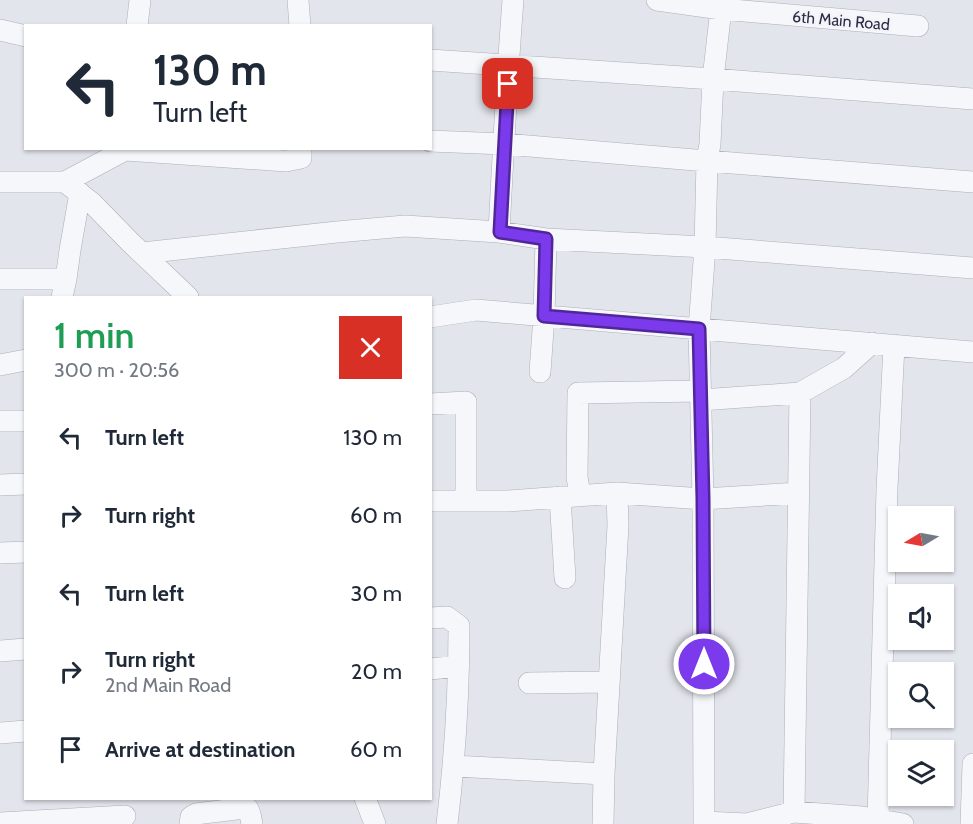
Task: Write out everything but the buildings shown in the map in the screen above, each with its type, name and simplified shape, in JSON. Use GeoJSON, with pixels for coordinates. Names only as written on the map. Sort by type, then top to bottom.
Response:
{"type":"FeatureCollection","features":[{"type":"Feature","properties":{"kind":"street"},"geometry":{"type":"LineString","coordinates":[[137,24],[140,0]]}},
{"type":"Feature","properties":{"kind":"street"},"geometry":{"type":"LineString","coordinates":[[298,0],[300,24]]}},
{"type":"Feature","properties":{"kind":"street"},"geometry":{"type":"LineString","coordinates":[[500,232],[513,0]]}},
{"type":"Feature","properties":{"kind":"street","name":"6th Main Road"},"geometry":{"type":"LineString","coordinates":[[657,0],[721,4],[918,27]]}},
{"type":"Feature","properties":{"kind":"street"},"geometry":{"type":"LineString","coordinates":[[721,4],[707,161],[705,247],[699,329],[703,499],[704,822],[747,824],[794,812],[836,820],[862,817],[903,824]]}},
{"type":"Feature","properties":{"kind":"street"},"geometry":{"type":"LineString","coordinates":[[0,30],[24,36]]}},
{"type":"Feature","properties":{"kind":"street"},"geometry":{"type":"LineString","coordinates":[[432,60],[973,99]]}},
{"type":"Feature","properties":{"kind":"street"},"geometry":{"type":"LineString","coordinates":[[432,141],[504,144],[973,182]]}},
{"type":"Feature","properties":{"kind":"street"},"geometry":{"type":"LineString","coordinates":[[72,187],[124,150]]}},
{"type":"Feature","properties":{"kind":"street"},"geometry":{"type":"LineString","coordinates":[[138,150],[286,161],[301,158],[302,150]]}},
{"type":"Feature","properties":{"kind":"street"},"geometry":{"type":"LineString","coordinates":[[0,182],[72,187],[92,203],[187,296]]}},
{"type":"Feature","properties":{"kind":"street"},"geometry":{"type":"LineString","coordinates":[[0,279],[64,288],[70,249],[72,187]]}},
{"type":"Feature","properties":{"kind":"street"},"geometry":{"type":"LineString","coordinates":[[142,253],[405,226],[500,232],[546,239],[705,247],[973,268]]}},
{"type":"Feature","properties":{"kind":"street"},"geometry":{"type":"LineString","coordinates":[[540,372],[546,239]]}},
{"type":"Feature","properties":{"kind":"street"},"geometry":{"type":"LineString","coordinates":[[432,317],[477,310],[973,352]]}},
{"type":"Feature","properties":{"kind":"street"},"geometry":{"type":"LineString","coordinates":[[565,578],[570,496],[577,477],[578,393],[701,395],[800,393],[844,368],[872,343]]}},
{"type":"Feature","properties":{"kind":"street"},"geometry":{"type":"LineString","coordinates":[[878,820],[887,489],[894,345]]}},
{"type":"Feature","properties":{"kind":"street"},"geometry":{"type":"LineString","coordinates":[[0,365],[24,360]]}},
{"type":"Feature","properties":{"kind":"street"},"geometry":{"type":"LineString","coordinates":[[794,812],[800,393]]}},
{"type":"Feature","properties":{"kind":"street"},"geometry":{"type":"LineString","coordinates":[[432,404],[466,402],[466,501]]}},
{"type":"Feature","properties":{"kind":"street"},"geometry":{"type":"LineString","coordinates":[[0,421],[24,421]]}},
{"type":"Feature","properties":{"kind":"street"},"geometry":{"type":"LineString","coordinates":[[0,485],[24,484]]}},
{"type":"Feature","properties":{"kind":"street"},"geometry":{"type":"LineString","coordinates":[[432,501],[508,501],[617,493],[703,499],[798,493]]}},
{"type":"Feature","properties":{"kind":"street"},"geometry":{"type":"LineString","coordinates":[[603,824],[618,525],[617,493]]}},
{"type":"Feature","properties":{"kind":"street"},"geometry":{"type":"LineString","coordinates":[[0,553],[24,552]]}},
{"type":"Feature","properties":{"kind":"street"},"geometry":{"type":"LineString","coordinates":[[432,618],[447,618],[459,626],[454,766],[447,824]]}},
{"type":"Feature","properties":{"kind":"street"},"geometry":{"type":"LineString","coordinates":[[0,651],[24,649]]}},
{"type":"Feature","properties":{"kind":"street"},"geometry":{"type":"LineString","coordinates":[[432,669],[459,666]]}},
{"type":"Feature","properties":{"kind":"street"},"geometry":{"type":"LineString","coordinates":[[529,683],[609,682]]}},
{"type":"Feature","properties":{"kind":"street"},"geometry":{"type":"LineString","coordinates":[[0,733],[24,731]]}},
{"type":"Feature","properties":{"kind":"street"},"geometry":{"type":"LineString","coordinates":[[971,824],[973,764]]}},
{"type":"Feature","properties":{"kind":"street"},"geometry":{"type":"LineString","coordinates":[[454,766],[604,774]]}},
{"type":"Feature","properties":{"kind":"street"},"geometry":{"type":"LineString","coordinates":[[365,800],[375,824]]}},
{"type":"Feature","properties":{"kind":"street"},"geometry":{"type":"LineString","coordinates":[[190,824],[191,817],[196,814],[244,808],[248,809],[252,824]]}},
{"type":"Feature","properties":{"kind":"street"},"geometry":{"type":"LineString","coordinates":[[0,823],[125,816]]}},
{"type":"Feature","properties":{"kind":"route"},"geometry":{"type":"LineString","coordinates":[[508,84],[500,232],[546,239],[544,316],[699,329],[704,664]]}}]}
